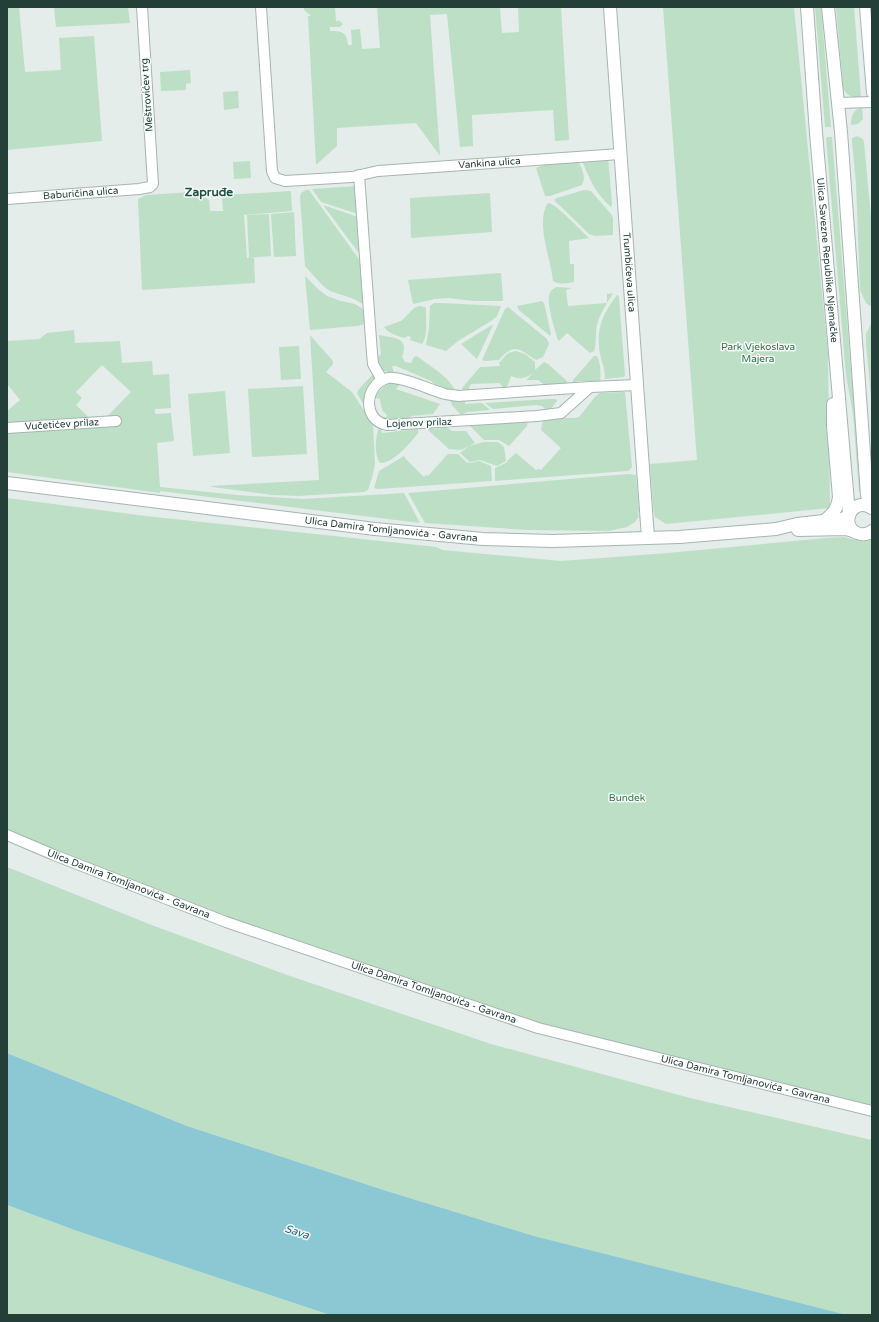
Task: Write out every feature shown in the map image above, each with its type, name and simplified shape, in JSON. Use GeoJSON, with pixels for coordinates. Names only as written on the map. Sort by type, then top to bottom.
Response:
{"type":"FeatureCollection","features":[{"type":"Feature","properties":{"kind":"street","name":"Meštrovićev trg"},"geometry":{"type":"LineString","coordinates":[[142,7],[153,184]]}},
{"type":"Feature","properties":{"kind":"street","name":"Vankina ulica"},"geometry":{"type":"LineString","coordinates":[[261,7],[272,171],[275,178],[285,181],[333,178],[360,175],[384,170],[620,154]]}},
{"type":"Feature","properties":{"kind":"street","name":"Trumbićeva ulica"},"geometry":{"type":"LineString","coordinates":[[610,7],[648,538]]}},
{"type":"Feature","properties":{"kind":"street","name":"Ulica Savezne Republike Njemačke"},"geometry":{"type":"LineString","coordinates":[[806,7],[849,515],[850,526],[853,531]]}},
{"type":"Feature","properties":{"kind":"street"},"geometry":{"type":"LineString","coordinates":[[828,7],[838,103],[857,345],[860,409],[869,489],[868,500],[872,508]]}},
{"type":"Feature","properties":{"kind":"street"},"geometry":{"type":"LineString","coordinates":[[865,7],[872,93]]}},
{"type":"Feature","properties":{"kind":"street"},"geometry":{"type":"LineString","coordinates":[[838,103],[872,102]]}},
{"type":"Feature","properties":{"kind":"street"},"geometry":{"type":"LineString","coordinates":[[360,175],[373,364],[382,380],[395,378],[446,394],[458,396],[637,385]]}},
{"type":"Feature","properties":{"kind":"street","name":"Baburičina ulica"},"geometry":{"type":"LineString","coordinates":[[7,199],[139,189],[150,187],[153,184]]}},
{"type":"Feature","properties":{"kind":"street"},"geometry":{"type":"LineString","coordinates":[[824,521],[830,517],[837,508],[839,497],[833,414],[836,359]]}},
{"type":"Feature","properties":{"kind":"street","name":"Lojenov prilaz"},"geometry":{"type":"LineString","coordinates":[[382,380],[374,387],[371,393],[369,408],[380,424],[387,425],[537,416],[561,413],[590,387]]}},
{"type":"Feature","properties":{"kind":"street","name":"Vučetićev prilaz"},"geometry":{"type":"LineString","coordinates":[[7,428],[116,421]]}},
{"type":"Feature","properties":{"kind":"street","name":"Ulica Damira Tomljanovića - Gavrana"},"geometry":{"type":"LineString","coordinates":[[7,483],[375,529],[490,539],[553,541],[648,538],[776,529],[801,531],[846,529],[861,534],[866,534],[872,531]]}},
{"type":"Feature","properties":{"kind":"street","name":"Ulica Damira Tomljanovića - Gavrana"},"geometry":{"type":"LineString","coordinates":[[776,529],[797,524],[842,519],[849,515],[855,507],[859,506],[868,506],[872,508]]}},
{"type":"Feature","properties":{"kind":"street","name":"Ulica Damira Tomljanovića - Gavrana"},"geometry":{"type":"LineString","coordinates":[[7,835],[54,855],[226,922],[538,1028],[872,1111]]}},
{"type":"Feature","properties":{"kind":"green space"},"geometry":{"type":"Polygon","coordinates":[[[7,7],[19,7],[25,72],[61,70],[59,38],[94,36],[102,141],[7,150],[7,7]]]}},
{"type":"Feature","properties":{"kind":"green space"},"geometry":{"type":"Polygon","coordinates":[[[54,7],[128,7],[130,23],[56,27],[54,7]]]}},
{"type":"Feature","properties":{"kind":"green space"},"geometry":{"type":"Polygon","coordinates":[[[304,7],[335,7],[336,21],[340,21],[343,24],[340,27],[330,27],[330,31],[338,31],[343,33],[346,37],[348,45],[352,45],[351,30],[360,29],[362,49],[380,48],[377,7],[500,7],[502,33],[519,32],[518,7],[561,7],[569,140],[555,141],[553,110],[472,115],[473,146],[460,147],[447,14],[430,15],[440,156],[416,123],[337,128],[337,146],[316,165],[308,16],[311,16],[304,10],[304,7]]]}},
{"type":"Feature","properties":{"kind":"green space","name":"Park Vjekoslava Majera"},"geometry":{"type":"Polygon","coordinates":[[[663,7],[794,7],[828,353],[830,508],[666,524],[655,517],[650,464],[697,460],[663,7]]]}},
{"type":"Feature","properties":{"kind":"green space"},"geometry":{"type":"Polygon","coordinates":[[[815,7],[821,7],[831,127],[825,127],[815,7]]]}},
{"type":"Feature","properties":{"kind":"green space"},"geometry":{"type":"Polygon","coordinates":[[[836,7],[854,7],[861,97],[850,96],[843,87],[836,7]]]}},
{"type":"Feature","properties":{"kind":"green space"},"geometry":{"type":"Polygon","coordinates":[[[190,70],[191,83],[186,84],[186,90],[161,91],[160,72],[190,70]]]}},
{"type":"Feature","properties":{"kind":"green space"},"geometry":{"type":"Polygon","coordinates":[[[238,91],[239,108],[224,110],[223,92],[238,91]]]}},
{"type":"Feature","properties":{"kind":"green space"},"geometry":{"type":"Polygon","coordinates":[[[862,107],[863,119],[858,124],[851,125],[853,114],[856,110],[862,107]]]}},
{"type":"Feature","properties":{"kind":"green space"},"geometry":{"type":"Polygon","coordinates":[[[857,136],[863,139],[864,142],[872,227],[872,307],[866,303],[860,290],[856,183],[852,142],[852,138],[857,136]]]}},
{"type":"Feature","properties":{"kind":"green space"},"geometry":{"type":"Polygon","coordinates":[[[832,137],[861,492],[859,492],[853,414],[846,375],[826,138],[832,137]]]}},
{"type":"Feature","properties":{"kind":"green space"},"geometry":{"type":"Polygon","coordinates":[[[608,157],[611,207],[601,197],[594,186],[587,174],[582,160],[608,157]]]}},
{"type":"Feature","properties":{"kind":"green space"},"geometry":{"type":"Polygon","coordinates":[[[578,160],[584,175],[582,185],[550,196],[545,196],[536,168],[578,160]]]}},
{"type":"Feature","properties":{"kind":"green space"},"geometry":{"type":"Polygon","coordinates":[[[250,161],[251,178],[234,179],[233,162],[250,161]]]}},
{"type":"Feature","properties":{"kind":"green space"},"geometry":{"type":"Polygon","coordinates":[[[357,186],[361,215],[321,202],[312,189],[357,186]]]}},
{"type":"Feature","properties":{"kind":"green space"},"geometry":{"type":"Polygon","coordinates":[[[309,190],[364,266],[366,306],[354,299],[330,291],[322,285],[305,266],[300,196],[302,192],[309,190]]]}},
{"type":"Feature","properties":{"kind":"green space"},"geometry":{"type":"Polygon","coordinates":[[[584,190],[591,191],[611,214],[613,218],[613,235],[595,236],[589,234],[554,200],[584,190]]]}},
{"type":"Feature","properties":{"kind":"green space"},"geometry":{"type":"Polygon","coordinates":[[[207,191],[205,193],[206,198],[209,200],[210,211],[223,211],[222,199],[225,195],[291,191],[292,211],[244,215],[247,258],[254,258],[255,283],[142,290],[138,199],[146,195],[207,191]]]}},
{"type":"Feature","properties":{"kind":"green space"},"geometry":{"type":"Polygon","coordinates":[[[490,193],[492,232],[411,238],[410,198],[490,193]]]}},
{"type":"Feature","properties":{"kind":"green space"},"geometry":{"type":"Polygon","coordinates":[[[548,203],[557,207],[589,238],[569,241],[570,264],[574,264],[574,282],[561,283],[553,281],[543,230],[544,211],[548,203]]]}},
{"type":"Feature","properties":{"kind":"green space"},"geometry":{"type":"Polygon","coordinates":[[[323,205],[361,218],[364,260],[323,205]]]}},
{"type":"Feature","properties":{"kind":"green space"},"geometry":{"type":"Polygon","coordinates":[[[294,212],[296,256],[274,257],[271,214],[294,212]]]}},
{"type":"Feature","properties":{"kind":"green space"},"geometry":{"type":"Polygon","coordinates":[[[269,214],[271,256],[249,258],[247,215],[269,214]]]}},
{"type":"Feature","properties":{"kind":"green space"},"geometry":{"type":"Polygon","coordinates":[[[501,273],[503,301],[474,301],[448,298],[435,299],[413,304],[408,280],[501,273]]]}},
{"type":"Feature","properties":{"kind":"green space"},"geometry":{"type":"Polygon","coordinates":[[[305,276],[327,296],[355,304],[365,310],[365,322],[362,325],[357,326],[310,330],[305,276]]]}},
{"type":"Feature","properties":{"kind":"green space"},"geometry":{"type":"Polygon","coordinates":[[[557,287],[572,288],[566,290],[568,306],[607,303],[601,313],[596,328],[594,351],[590,353],[567,333],[559,341],[558,340],[549,305],[549,296],[551,291],[557,287]]]}},
{"type":"Feature","properties":{"kind":"green space"},"geometry":{"type":"Polygon","coordinates":[[[613,293],[607,303],[607,294],[613,293]]]}},
{"type":"Feature","properties":{"kind":"green space"},"geometry":{"type":"Polygon","coordinates":[[[617,295],[619,298],[625,375],[624,377],[605,379],[599,345],[601,323],[607,309],[617,295]]]}},
{"type":"Feature","properties":{"kind":"green space"},"geometry":{"type":"Polygon","coordinates":[[[542,301],[544,303],[551,334],[550,336],[519,310],[517,306],[542,301]]]}},
{"type":"Feature","properties":{"kind":"green space"},"geometry":{"type":"Polygon","coordinates":[[[434,303],[501,306],[497,316],[491,321],[458,341],[446,351],[426,345],[429,328],[430,306],[434,303]]]}},
{"type":"Feature","properties":{"kind":"green space"},"geometry":{"type":"Polygon","coordinates":[[[419,306],[425,307],[426,310],[426,333],[422,344],[410,340],[411,337],[408,336],[404,338],[393,334],[384,327],[401,321],[414,308],[419,306]]]}},
{"type":"Feature","properties":{"kind":"green space"},"geometry":{"type":"Polygon","coordinates":[[[508,307],[547,339],[549,344],[543,357],[536,360],[521,350],[513,349],[504,354],[499,360],[482,360],[505,309],[508,307]]]}},
{"type":"Feature","properties":{"kind":"green space"},"geometry":{"type":"Polygon","coordinates":[[[872,322],[872,406],[866,334],[872,322]]]}},
{"type":"Feature","properties":{"kind":"green space"},"geometry":{"type":"Polygon","coordinates":[[[493,325],[477,359],[461,344],[493,325]]]}},
{"type":"Feature","properties":{"kind":"green space"},"geometry":{"type":"Polygon","coordinates":[[[74,330],[75,343],[120,341],[122,363],[152,361],[153,375],[169,374],[171,408],[155,409],[155,414],[171,413],[174,441],[157,443],[160,487],[237,495],[303,499],[404,493],[420,523],[160,491],[160,493],[7,472],[7,411],[20,400],[7,384],[7,341],[39,339],[47,333],[74,330]],[[102,365],[76,392],[82,398],[76,405],[98,426],[131,392],[102,365]]]}},
{"type":"Feature","properties":{"kind":"green space"},"geometry":{"type":"Polygon","coordinates":[[[310,335],[333,361],[333,364],[326,372],[352,392],[373,425],[375,464],[368,490],[364,492],[299,496],[272,495],[212,487],[211,486],[319,480],[310,335]]]}},
{"type":"Feature","properties":{"kind":"green space"},"geometry":{"type":"Polygon","coordinates":[[[379,335],[395,338],[402,342],[404,350],[402,357],[405,362],[411,363],[414,357],[417,356],[439,372],[449,382],[456,393],[442,390],[431,381],[396,366],[392,366],[394,373],[383,371],[377,366],[377,359],[381,354],[379,335]]]}},
{"type":"Feature","properties":{"kind":"green space"},"geometry":{"type":"Polygon","coordinates":[[[299,346],[301,379],[281,380],[279,347],[299,346]]]}},
{"type":"Feature","properties":{"kind":"green space"},"geometry":{"type":"Polygon","coordinates":[[[516,351],[525,354],[535,362],[535,370],[544,362],[548,364],[567,381],[567,383],[564,385],[546,386],[538,380],[526,380],[533,373],[522,378],[511,376],[508,385],[504,388],[499,383],[471,384],[469,388],[470,392],[464,391],[462,388],[480,367],[500,366],[499,363],[508,353],[516,351]]]}},
{"type":"Feature","properties":{"kind":"green space"},"geometry":{"type":"Polygon","coordinates":[[[594,356],[597,356],[599,362],[601,373],[600,383],[577,381],[577,384],[573,383],[573,380],[594,356]]]}},
{"type":"Feature","properties":{"kind":"green space"},"geometry":{"type":"Polygon","coordinates":[[[374,373],[375,379],[365,407],[357,393],[374,373]]]}},
{"type":"Feature","properties":{"kind":"green space"},"geometry":{"type":"Polygon","coordinates":[[[394,382],[401,383],[396,389],[440,404],[433,414],[411,416],[409,422],[395,423],[379,418],[387,417],[387,415],[382,410],[380,399],[374,397],[384,386],[394,382]]]}},
{"type":"Feature","properties":{"kind":"green space"},"geometry":{"type":"Polygon","coordinates":[[[303,386],[307,454],[252,457],[248,389],[303,386]]]}},
{"type":"Feature","properties":{"kind":"green space"},"geometry":{"type":"Polygon","coordinates":[[[225,391],[230,453],[193,456],[188,394],[225,391]]]}},
{"type":"Feature","properties":{"kind":"green space"},"geometry":{"type":"Polygon","coordinates":[[[625,392],[632,467],[628,471],[495,481],[495,468],[506,463],[516,453],[536,470],[541,470],[561,448],[541,430],[544,420],[579,417],[600,393],[625,392]]]}},
{"type":"Feature","properties":{"kind":"green space"},"geometry":{"type":"Polygon","coordinates":[[[456,398],[456,401],[462,401],[465,398],[465,404],[482,403],[490,410],[467,412],[461,415],[452,405],[450,399],[456,398]]]}},
{"type":"Feature","properties":{"kind":"green space"},"geometry":{"type":"Polygon","coordinates":[[[556,399],[557,401],[548,411],[542,406],[536,405],[493,409],[485,403],[556,399]]]}},
{"type":"Feature","properties":{"kind":"green space"},"geometry":{"type":"Polygon","coordinates":[[[528,420],[527,426],[509,446],[499,440],[484,440],[468,424],[528,420]]]}},
{"type":"Feature","properties":{"kind":"green space"},"geometry":{"type":"Polygon","coordinates":[[[433,425],[433,429],[444,428],[444,425],[452,431],[466,431],[475,443],[461,450],[449,449],[428,430],[429,426],[433,425]]]}},
{"type":"Feature","properties":{"kind":"green space"},"geometry":{"type":"Polygon","coordinates":[[[379,428],[381,429],[382,433],[417,429],[419,432],[407,446],[391,460],[380,463],[378,460],[376,446],[379,428]]]}},
{"type":"Feature","properties":{"kind":"green space"},"geometry":{"type":"Polygon","coordinates":[[[484,442],[498,442],[504,447],[506,461],[497,466],[480,460],[470,462],[460,453],[469,446],[484,442]]]}},
{"type":"Feature","properties":{"kind":"green space"},"geometry":{"type":"Polygon","coordinates":[[[448,454],[458,454],[466,462],[471,463],[479,461],[491,466],[492,481],[378,489],[374,488],[379,471],[404,456],[424,477],[426,475],[428,476],[448,454]]]}},
{"type":"Feature","properties":{"kind":"green space"},"geometry":{"type":"Polygon","coordinates":[[[628,474],[636,475],[639,516],[635,522],[627,527],[609,531],[528,530],[425,523],[408,493],[628,474]]]}},
{"type":"Feature","properties":{"kind":"green space","name":"Bundek"},"geometry":{"type":"Polygon","coordinates":[[[7,498],[146,516],[437,547],[442,550],[561,561],[668,553],[826,538],[844,537],[864,542],[864,540],[872,538],[872,1109],[549,1030],[306,948],[7,831],[7,498]]]}},
{"type":"Feature","properties":{"kind":"green space"},"geometry":{"type":"Polygon","coordinates":[[[7,867],[149,924],[290,976],[491,1044],[690,1098],[872,1140],[872,1315],[847,1315],[833,1312],[534,1236],[390,1192],[187,1126],[7,1053],[7,867]]]}},
{"type":"Feature","properties":{"kind":"green space"},"geometry":{"type":"Polygon","coordinates":[[[7,1205],[77,1231],[330,1315],[7,1315],[7,1205]]]}},
{"type":"Feature","properties":{"kind":"water","name":"Sava"},"geometry":{"type":"Polygon","coordinates":[[[7,1053],[187,1126],[390,1192],[534,1236],[847,1315],[330,1315],[77,1231],[7,1205],[7,1053]]]}},
{"type":"Feature","properties":{"kind":"district","name":"Zapruđe"},"geometry":{"type":"Point","coordinates":[209,192]}}]}
